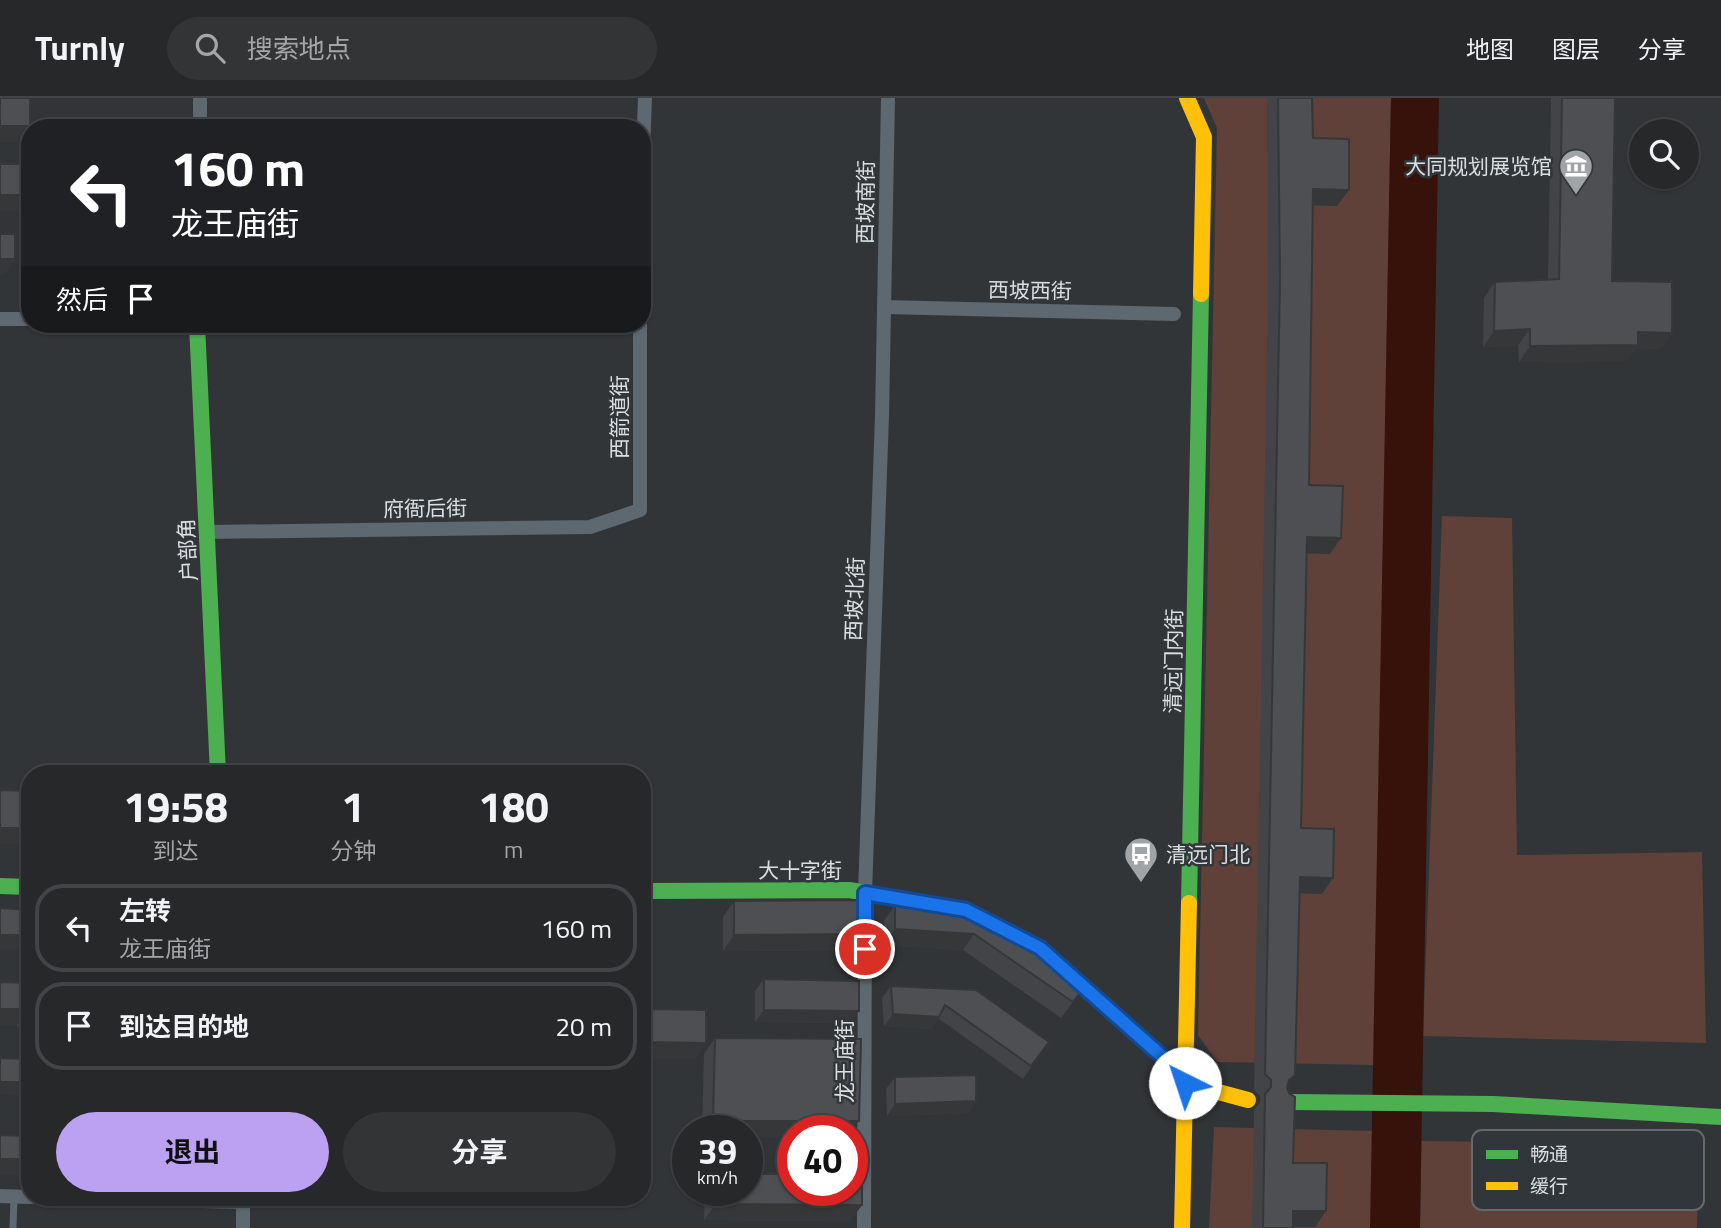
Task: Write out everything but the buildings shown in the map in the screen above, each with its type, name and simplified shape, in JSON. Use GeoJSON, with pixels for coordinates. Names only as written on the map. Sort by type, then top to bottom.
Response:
{"type":"FeatureCollection","features":[{"type":"Feature","properties":{"kind":"main road","name":"清远门内街"},"geometry":{"type":"LineString","coordinates":[[1182,1228],[1204,137],[1187,98]]}},
{"type":"Feature","properties":{"kind":"main road","name":"户部角"},"geometry":{"type":"LineString","coordinates":[[197,333],[218,765]]}},
{"type":"Feature","properties":{"kind":"main road"},"geometry":{"type":"LineString","coordinates":[[0,886],[21,887]]}},
{"type":"Feature","properties":{"kind":"main road","name":"大十字街"},"geometry":{"type":"LineString","coordinates":[[651,891],[849,890],[966,910],[1040,948]]}},
{"type":"Feature","properties":{"kind":"main road"},"geometry":{"type":"LineString","coordinates":[[1057,963],[1184,1076],[1185,1083],[1248,1100]]}},
{"type":"Feature","properties":{"kind":"main road"},"geometry":{"type":"LineString","coordinates":[[1288,1102],[1493,1104],[1721,1117]]}},
{"type":"Feature","properties":{"kind":"street"},"geometry":{"type":"LineString","coordinates":[[200,98],[200,119]]}},
{"type":"Feature","properties":{"kind":"street"},"geometry":{"type":"LineString","coordinates":[[644,119],[645,98]]}},
{"type":"Feature","properties":{"kind":"street","name":"西坡南街"},"geometry":{"type":"LineString","coordinates":[[885,307],[888,98]]}},
{"type":"Feature","properties":{"kind":"street","name":"西坡西街"},"geometry":{"type":"LineString","coordinates":[[885,307],[1174,314]]}},
{"type":"Feature","properties":{"kind":"street","name":"西坡北街"},"geometry":{"type":"LineString","coordinates":[[865,893],[885,307]]}},
{"type":"Feature","properties":{"kind":"street"},"geometry":{"type":"LineString","coordinates":[[0,319],[21,319]]}},
{"type":"Feature","properties":{"kind":"street","name":"西箭道街"},"geometry":{"type":"LineString","coordinates":[[640,333],[640,510]]}},
{"type":"Feature","properties":{"kind":"street","name":"府衙后街"},"geometry":{"type":"LineString","coordinates":[[207,532],[590,527],[640,510]]}},
{"type":"Feature","properties":{"kind":"street","name":"龙王庙街"},"geometry":{"type":"LineString","coordinates":[[864,1228],[865,893]]}},
{"type":"Feature","properties":{"kind":"street"},"geometry":{"type":"LineString","coordinates":[[243,1206],[243,1228]]}},
{"type":"Feature","properties":{"kind":"lane"},"geometry":{"type":"LineString","coordinates":[[7,1196],[13,1228]]}},
{"type":"Feature","properties":{"kind":"shaded area"},"geometry":{"type":"Polygon","coordinates":[[[1204,98],[1391,98],[1374,1065],[1217,1062],[1198,1035],[1217,128],[1204,98]]]}},
{"type":"Feature","properties":{"kind":"shaded area"},"geometry":{"type":"Polygon","coordinates":[[[1391,98],[1439,98],[1420,1228],[1370,1228],[1391,98]]]}},
{"type":"Feature","properties":{"kind":"shaded area"},"geometry":{"type":"Polygon","coordinates":[[[1442,516],[1512,518],[1517,855],[1702,852],[1706,1043],[1423,1036],[1442,516]]]}},
{"type":"Feature","properties":{"kind":"shaded area"},"geometry":{"type":"Polygon","coordinates":[[[1214,1127],[1373,1131],[1372,1228],[1209,1228],[1214,1127]]]}},
{"type":"Feature","properties":{"kind":"shaded area"},"geometry":{"type":"Polygon","coordinates":[[[1421,1141],[1472,1142],[1472,1210],[1697,1210],[1697,1228],[1420,1228],[1421,1141]]]}},
{"type":"Feature","properties":{"kind":"traffic: fast"},"geometry":{"type":"LineString","coordinates":[[1189,903],[1201,294]]}},
{"type":"Feature","properties":{"kind":"traffic: fast"},"geometry":{"type":"LineString","coordinates":[[197,333],[218,765]]}},
{"type":"Feature","properties":{"kind":"traffic: fast"},"geometry":{"type":"LineString","coordinates":[[0,886],[21,887]]}},
{"type":"Feature","properties":{"kind":"traffic: fast"},"geometry":{"type":"LineString","coordinates":[[651,891],[849,890],[966,910],[1021,938]]}},
{"type":"Feature","properties":{"kind":"traffic: fast"},"geometry":{"type":"LineString","coordinates":[[1065,971],[1184,1076],[1185,1083]]}},
{"type":"Feature","properties":{"kind":"traffic: fast"},"geometry":{"type":"LineString","coordinates":[[1288,1102],[1493,1104],[1721,1117]]}},
{"type":"Feature","properties":{"kind":"traffic: slow"},"geometry":{"type":"LineString","coordinates":[[1187,98],[1204,137],[1201,294]]}},
{"type":"Feature","properties":{"kind":"traffic: slow"},"geometry":{"type":"LineString","coordinates":[[1182,1228],[1189,903]]}},
{"type":"Feature","properties":{"kind":"traffic: slow"},"geometry":{"type":"LineString","coordinates":[[1185,1083],[1248,1100]]}},
{"type":"Feature","properties":{"kind":"place","name":"大同规划展览馆"},"geometry":{"type":"Point","coordinates":[1576,196]}},
{"type":"Feature","properties":{"kind":"place","name":"清远门北"},"geometry":{"type":"Point","coordinates":[1141,884]}},
{"type":"Feature","properties":{"kind":"route"},"geometry":{"type":"LineString","coordinates":[[865,949],[865,893],[966,910],[1040,948],[1184,1076],[1185,1083]]}}]}
